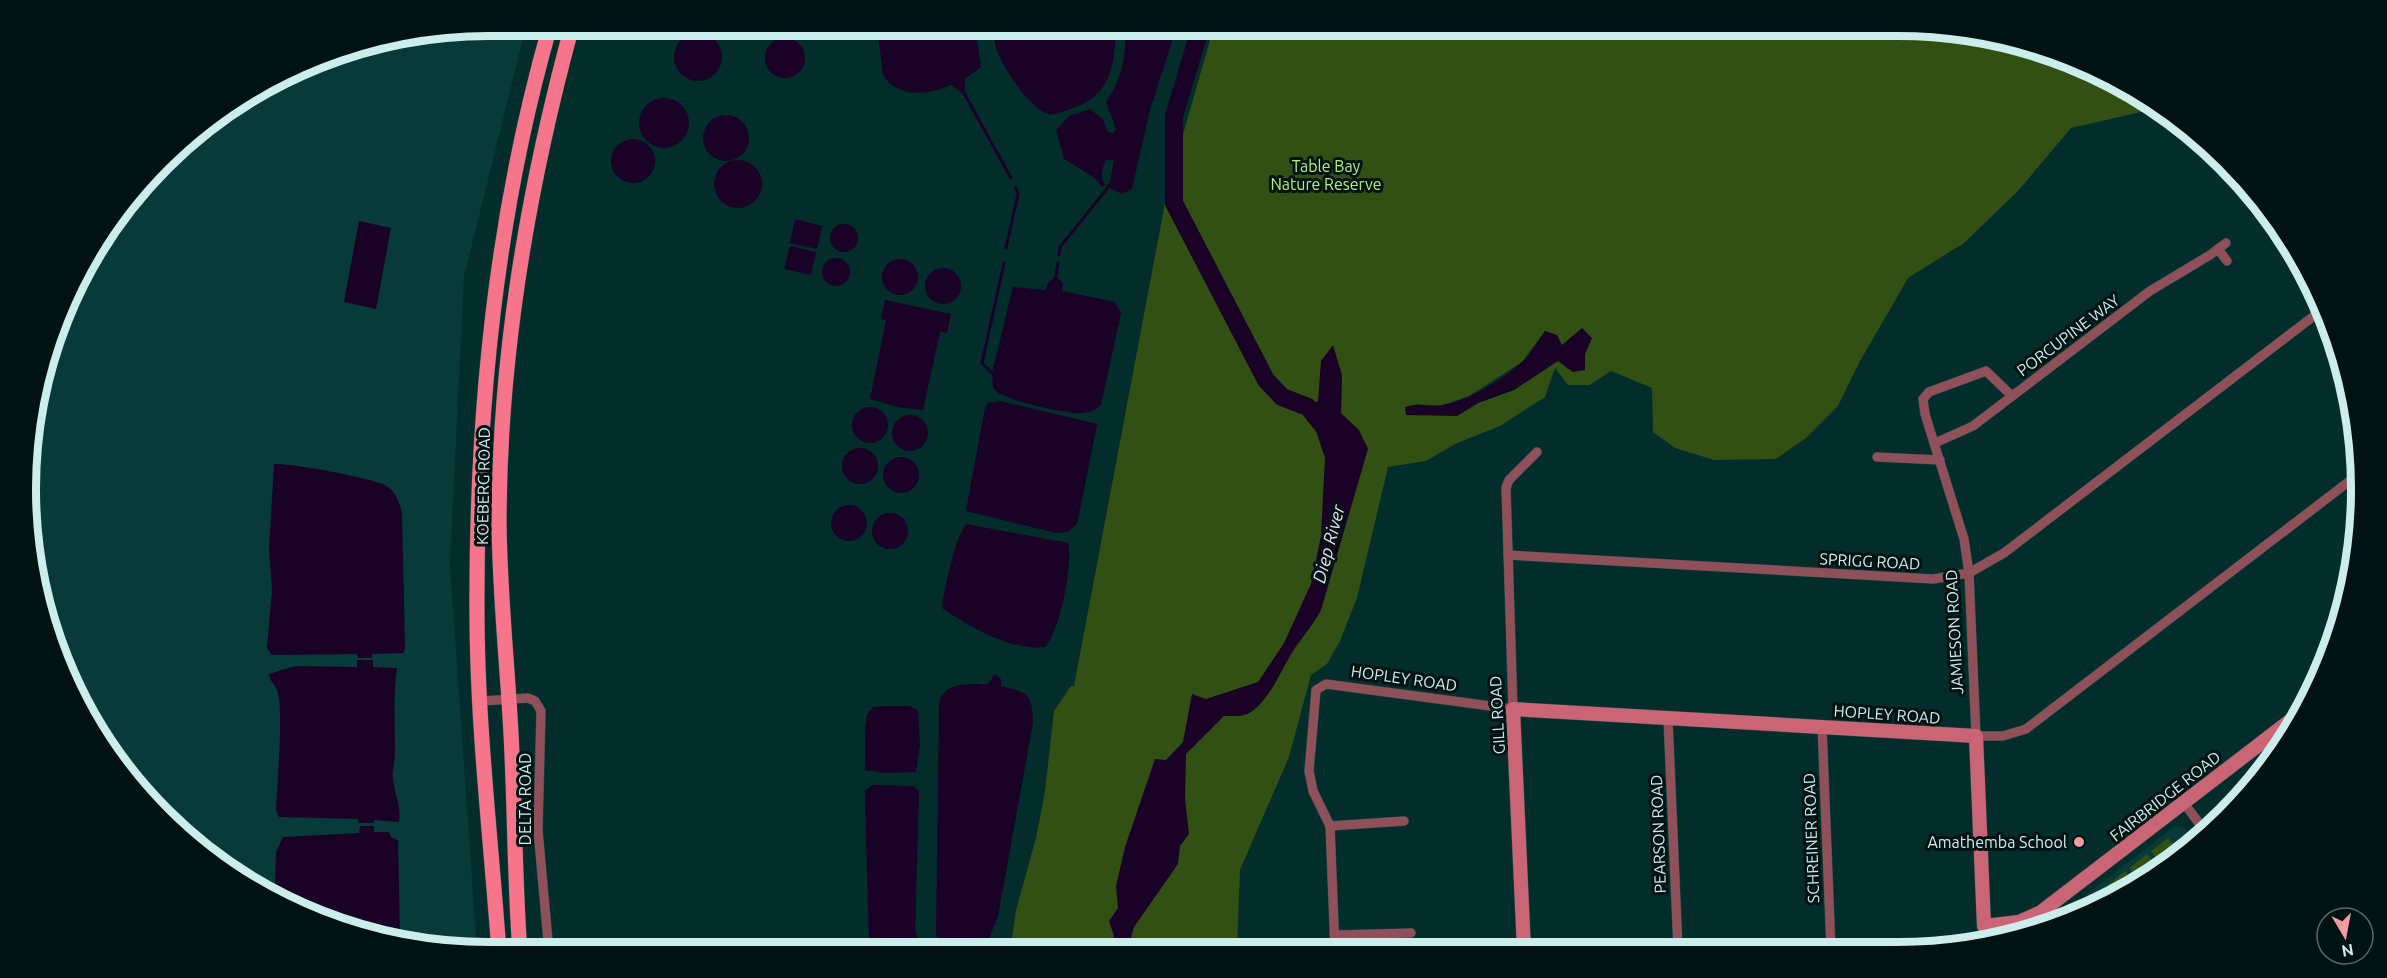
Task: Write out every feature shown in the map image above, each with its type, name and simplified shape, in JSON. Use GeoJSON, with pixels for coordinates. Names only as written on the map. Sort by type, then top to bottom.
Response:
{"type":"FeatureCollection","features":[{"type":"Feature","properties":{"kind":"main road","name":"KOEBERG ROAD"},"geometry":{"type":"LineString","coordinates":[[498,942],[481,701],[477,613],[478,513],[494,307],[516,169],[548,36]]}},
{"type":"Feature","properties":{"kind":"main road","name":"KOEBERG ROAD"},"geometry":{"type":"LineString","coordinates":[[519,942],[500,569],[503,417],[524,243],[570,36]]}},
{"type":"Feature","properties":{"kind":"street","name":"PORCUPINE WAY"},"geometry":{"type":"LineString","coordinates":[[1934,439],[1966,430],[2150,291],[2222,246],[2227,261]]}},
{"type":"Feature","properties":{"kind":"street","name":"SPRIGG ROAD"},"geometry":{"type":"LineString","coordinates":[[1508,555],[1933,579],[1968,573],[2004,553],[2316,314]]}},
{"type":"Feature","properties":{"kind":"street","name":"JAMIESON ROAD"},"geometry":{"type":"LineString","coordinates":[[1984,933],[1968,573],[1960,522],[1923,407],[1924,397],[1929,392],[1986,371],[2012,396]]}},
{"type":"Feature","properties":{"kind":"street","name":"GILL ROAD"},"geometry":{"type":"LineString","coordinates":[[1524,942],[1506,496],[1509,480],[1537,452]]}},
{"type":"Feature","properties":{"kind":"street"},"geometry":{"type":"LineString","coordinates":[[1877,457],[1940,460]]}},
{"type":"Feature","properties":{"kind":"street","name":"HOPLEY ROAD"},"geometry":{"type":"LineString","coordinates":[[1330,826],[1313,791],[1309,771],[1315,693],[1317,688],[1326,684],[1513,709],[2003,736],[2026,729],[2351,480]]}},
{"type":"Feature","properties":{"kind":"street","name":"DELTA ROAD"},"geometry":{"type":"LineString","coordinates":[[481,701],[532,700],[541,711],[538,830],[548,942]]}},
{"type":"Feature","properties":{"kind":"street","name":"PEARSON ROAD"},"geometry":{"type":"LineString","coordinates":[[1668,718],[1678,942]]}},
{"type":"Feature","properties":{"kind":"street","name":"SCHREINER ROAD"},"geometry":{"type":"LineString","coordinates":[[1822,726],[1831,942]]}},
{"type":"Feature","properties":{"kind":"street","name":"FAIRBRIDGE ROAD"},"geometry":{"type":"LineString","coordinates":[[1988,933],[2041,912],[2284,727]]}},
{"type":"Feature","properties":{"kind":"street"},"geometry":{"type":"LineString","coordinates":[[2184,803],[2201,826]]}},
{"type":"Feature","properties":{"kind":"street"},"geometry":{"type":"LineString","coordinates":[[1334,942],[1330,826],[1404,821]]}},
{"type":"Feature","properties":{"kind":"street"},"geometry":{"type":"LineString","coordinates":[[1334,935],[1411,933]]}},
{"type":"Feature","properties":{"kind":"shaded area"},"geometry":{"type":"Polygon","coordinates":[[[524,36],[464,277],[450,564],[476,942],[430,938],[372,927],[316,908],[237,866],[190,830],[148,788],[112,741],[97,716],[70,662],[51,606],[37,519],[37,459],[40,430],[51,372],[60,343],[70,316],[97,262],[112,237],[148,190],[190,148],[237,112],[262,97],[316,70],[343,60],[372,51],[430,40],[524,36]]]}},
{"type":"Feature","properties":{"kind":"shaded area"},"geometry":{"type":"Polygon","coordinates":[[[2175,826],[2185,828],[2190,835],[2150,866],[2068,909],[2175,826]]]}},
{"type":"Feature","properties":{"kind":"green space","name":"Table Bay Nature Reserve"},"geometry":{"type":"Polygon","coordinates":[[[1211,36],[1928,37],[1986,45],[2044,60],[2098,83],[2147,110],[2071,128],[2018,191],[1964,243],[1908,278],[1859,363],[1838,406],[1806,438],[1776,459],[1714,460],[1675,448],[1653,432],[1652,388],[1611,371],[1590,385],[1568,385],[1555,368],[1545,397],[1500,426],[1455,444],[1426,461],[1388,467],[1357,598],[1340,641],[1327,664],[1311,675],[1289,757],[1240,870],[1237,942],[1011,942],[1016,910],[1036,838],[1045,791],[1054,711],[1071,686],[1074,686],[1168,187],[1211,36]],[[1545,331],[1522,362],[1469,396],[1441,406],[1414,404],[1457,416],[1478,403],[1514,390],[1558,360],[1568,369],[1585,368],[1585,354],[1561,345],[1545,331]]]}},
{"type":"Feature","properties":{"kind":"green space"},"geometry":{"type":"Polygon","coordinates":[[[2168,838],[2175,847],[2158,860],[2151,851],[2168,838]]]}},
{"type":"Feature","properties":{"kind":"green space"},"geometry":{"type":"Polygon","coordinates":[[[2147,854],[2154,863],[2134,875],[2129,868],[2147,854]]]}},
{"type":"Feature","properties":{"kind":"green space"},"geometry":{"type":"Polygon","coordinates":[[[2125,871],[2130,877],[2110,888],[2108,885],[2125,871]]]}},
{"type":"Feature","properties":{"kind":"green space"},"geometry":{"type":"Polygon","coordinates":[[[2104,887],[2107,890],[2098,895],[2087,900],[2104,887]]]}},
{"type":"Feature","properties":{"kind":"water"},"geometry":{"type":"Polygon","coordinates":[[[687,36],[709,36],[718,44],[721,52],[720,66],[715,74],[698,81],[681,74],[674,57],[678,44],[687,36]]]}},
{"type":"Feature","properties":{"kind":"water"},"geometry":{"type":"Polygon","coordinates":[[[741,36],[764,36],[752,39],[741,36]]]}},
{"type":"Feature","properties":{"kind":"water"},"geometry":{"type":"Polygon","coordinates":[[[878,36],[976,36],[981,67],[965,79],[965,91],[962,93],[951,85],[923,93],[904,91],[896,88],[883,74],[878,36]]]}},
{"type":"Feature","properties":{"kind":"water"},"geometry":{"type":"Polygon","coordinates":[[[994,36],[1115,36],[1112,64],[1103,86],[1086,102],[1056,114],[1044,112],[1036,107],[1020,90],[1001,60],[994,36]]]}},
{"type":"Feature","properties":{"kind":"water"},"geometry":{"type":"Polygon","coordinates":[[[1126,36],[1174,36],[1150,110],[1132,189],[1122,194],[1106,186],[1110,182],[1114,160],[1106,160],[1102,176],[1105,185],[1102,187],[1095,178],[1064,159],[1056,130],[1069,116],[1090,109],[1103,119],[1108,132],[1113,133],[1116,129],[1106,102],[1120,75],[1126,36]]]}},
{"type":"Feature","properties":{"kind":"water"},"geometry":{"type":"Polygon","coordinates":[[[785,38],[799,44],[805,58],[799,72],[785,78],[771,72],[765,58],[771,44],[785,38]]]}},
{"type":"Feature","properties":{"kind":"water"},"geometry":{"type":"Polygon","coordinates":[[[664,98],[682,105],[689,123],[682,141],[664,148],[646,141],[639,123],[646,105],[664,98]]]}},
{"type":"Feature","properties":{"kind":"water"},"geometry":{"type":"Polygon","coordinates":[[[726,115],[742,122],[749,138],[742,154],[726,161],[710,154],[703,138],[710,122],[726,115]]]}},
{"type":"Feature","properties":{"kind":"water"},"geometry":{"type":"Polygon","coordinates":[[[633,139],[641,140],[649,145],[654,153],[654,169],[649,177],[641,182],[633,183],[625,182],[617,177],[612,169],[611,161],[612,153],[617,145],[625,140],[633,139]]]}},
{"type":"Feature","properties":{"kind":"water"},"geometry":{"type":"Polygon","coordinates":[[[738,160],[755,167],[762,184],[755,201],[738,208],[721,201],[714,184],[721,167],[738,160]]]}},
{"type":"Feature","properties":{"kind":"water"},"geometry":{"type":"Polygon","coordinates":[[[795,219],[822,226],[817,249],[790,243],[795,219]]]}},
{"type":"Feature","properties":{"kind":"water"},"geometry":{"type":"Polygon","coordinates":[[[359,221],[391,228],[376,309],[344,302],[359,221]]]}},
{"type":"Feature","properties":{"kind":"water"},"geometry":{"type":"Polygon","coordinates":[[[844,224],[854,228],[858,238],[854,248],[844,252],[834,248],[830,238],[834,228],[844,224]]]}},
{"type":"Feature","properties":{"kind":"water"},"geometry":{"type":"Polygon","coordinates":[[[790,246],[816,252],[811,275],[784,269],[790,246]]]}},
{"type":"Feature","properties":{"kind":"water"},"geometry":{"type":"Polygon","coordinates":[[[836,258],[846,262],[850,272],[846,282],[836,286],[826,282],[822,272],[826,262],[836,258]]]}},
{"type":"Feature","properties":{"kind":"water"},"geometry":{"type":"Polygon","coordinates":[[[900,259],[913,264],[918,277],[913,290],[900,295],[887,290],[882,277],[887,264],[900,259]]]}},
{"type":"Feature","properties":{"kind":"water"},"geometry":{"type":"Polygon","coordinates":[[[943,268],[956,273],[961,286],[956,299],[943,304],[930,299],[925,286],[930,273],[943,268]]]}},
{"type":"Feature","properties":{"kind":"water"},"geometry":{"type":"Polygon","coordinates":[[[1056,276],[1063,284],[1062,291],[1115,302],[1121,313],[1101,405],[1089,412],[1078,413],[1044,408],[1006,396],[993,388],[992,373],[1013,287],[1046,290],[1048,283],[1056,276]]]}},
{"type":"Feature","properties":{"kind":"water"},"geometry":{"type":"Polygon","coordinates":[[[885,300],[951,314],[947,333],[940,332],[923,410],[897,407],[870,399],[886,320],[881,319],[885,300]]]}},
{"type":"Feature","properties":{"kind":"water"},"geometry":{"type":"Polygon","coordinates":[[[1582,328],[1592,338],[1585,354],[1585,370],[1573,372],[1558,361],[1514,390],[1478,403],[1457,416],[1406,415],[1405,407],[1452,403],[1485,388],[1523,361],[1545,331],[1557,335],[1562,345],[1582,328]]]}},
{"type":"Feature","properties":{"kind":"water"},"geometry":{"type":"Polygon","coordinates":[[[1333,345],[1342,375],[1341,413],[1359,430],[1368,449],[1321,610],[1259,705],[1245,715],[1224,716],[1186,754],[1185,799],[1189,834],[1180,846],[1178,864],[1134,927],[1130,942],[1112,942],[1114,936],[1109,921],[1118,908],[1116,886],[1125,847],[1155,759],[1166,760],[1183,742],[1192,694],[1206,699],[1258,682],[1284,643],[1311,584],[1321,536],[1325,458],[1308,407],[1318,401],[1321,361],[1333,345]]]}},
{"type":"Feature","properties":{"kind":"water"},"geometry":{"type":"Polygon","coordinates":[[[1000,401],[1097,424],[1077,524],[1068,532],[1056,533],[966,511],[985,408],[988,403],[1000,401]]]}},
{"type":"Feature","properties":{"kind":"water"},"geometry":{"type":"Polygon","coordinates":[[[870,407],[883,412],[888,425],[883,438],[870,443],[857,438],[852,425],[857,412],[870,407]]]}},
{"type":"Feature","properties":{"kind":"water"},"geometry":{"type":"Polygon","coordinates":[[[910,415],[923,420],[928,433],[923,446],[910,451],[897,446],[892,433],[897,420],[910,415]]]}},
{"type":"Feature","properties":{"kind":"water"},"geometry":{"type":"Polygon","coordinates":[[[860,448],[873,453],[878,466],[873,479],[860,484],[847,479],[842,466],[847,453],[860,448]]]}},
{"type":"Feature","properties":{"kind":"water"},"geometry":{"type":"Polygon","coordinates":[[[901,457],[914,462],[919,475],[914,488],[901,493],[888,488],[883,475],[888,462],[901,457]]]}},
{"type":"Feature","properties":{"kind":"water"},"geometry":{"type":"Polygon","coordinates":[[[274,464],[313,468],[377,482],[389,487],[394,494],[402,513],[405,649],[403,653],[372,654],[372,658],[358,658],[357,654],[272,655],[267,648],[272,590],[269,549],[274,464]]]}},
{"type":"Feature","properties":{"kind":"water"},"geometry":{"type":"Polygon","coordinates":[[[849,505],[862,510],[867,523],[862,536],[849,541],[836,536],[831,523],[836,510],[849,505]]]}},
{"type":"Feature","properties":{"kind":"water"},"geometry":{"type":"Polygon","coordinates":[[[890,513],[903,518],[908,531],[903,544],[890,549],[877,544],[872,531],[877,518],[890,513]]]}},
{"type":"Feature","properties":{"kind":"water"},"geometry":{"type":"Polygon","coordinates":[[[966,524],[1068,543],[1069,565],[1064,597],[1055,628],[1045,647],[1005,642],[943,609],[942,604],[954,552],[966,524]]]}},
{"type":"Feature","properties":{"kind":"water"},"geometry":{"type":"Polygon","coordinates":[[[357,660],[373,660],[373,667],[397,668],[393,777],[399,806],[399,822],[374,820],[374,823],[359,823],[358,819],[279,817],[276,810],[280,712],[277,690],[269,674],[295,666],[357,667],[357,660]]]}},
{"type":"Feature","properties":{"kind":"water"},"geometry":{"type":"Polygon","coordinates":[[[995,674],[1001,679],[1001,686],[1027,696],[1032,706],[1033,723],[998,916],[988,942],[938,942],[936,934],[939,704],[942,696],[951,687],[965,684],[988,684],[995,674]]]}},
{"type":"Feature","properties":{"kind":"water"},"geometry":{"type":"Polygon","coordinates":[[[909,706],[918,710],[920,744],[916,772],[885,773],[865,770],[867,715],[873,707],[909,706]]]}},
{"type":"Feature","properties":{"kind":"water"},"geometry":{"type":"Polygon","coordinates":[[[872,785],[914,786],[919,792],[915,931],[918,939],[909,942],[871,942],[869,940],[865,791],[872,785]]]}},
{"type":"Feature","properties":{"kind":"water"},"geometry":{"type":"Polygon","coordinates":[[[360,826],[374,826],[374,832],[389,832],[391,837],[398,840],[400,933],[343,918],[316,908],[275,888],[276,852],[283,837],[359,833],[360,826]]]}},
{"type":"Feature","properties":{"kind":"waterway","name":"Diep River"},"geometry":{"type":"LineString","coordinates":[[1198,36],[1174,116],[1174,203],[1266,380],[1282,397],[1308,407],[1323,426]]}},
{"type":"Feature","properties":{"kind":"waterway"},"geometry":{"type":"LineString","coordinates":[[963,91],[1011,178]]}},
{"type":"Feature","properties":{"kind":"waterway"},"geometry":{"type":"LineString","coordinates":[[1059,255],[1060,247],[1110,185]]}},
{"type":"Feature","properties":{"kind":"waterway"},"geometry":{"type":"LineString","coordinates":[[1006,248],[1018,194],[1016,188]]}},
{"type":"Feature","properties":{"kind":"waterway"},"geometry":{"type":"LineString","coordinates":[[992,373],[982,363],[1004,263]]}},
{"type":"Feature","properties":{"kind":"waterway"},"geometry":{"type":"LineString","coordinates":[[1056,276],[1058,263]]}},
{"type":"Feature","properties":{"kind":"place","name":"Amathemba School"},"geometry":{"type":"Point","coordinates":[2079,842]}}]}
